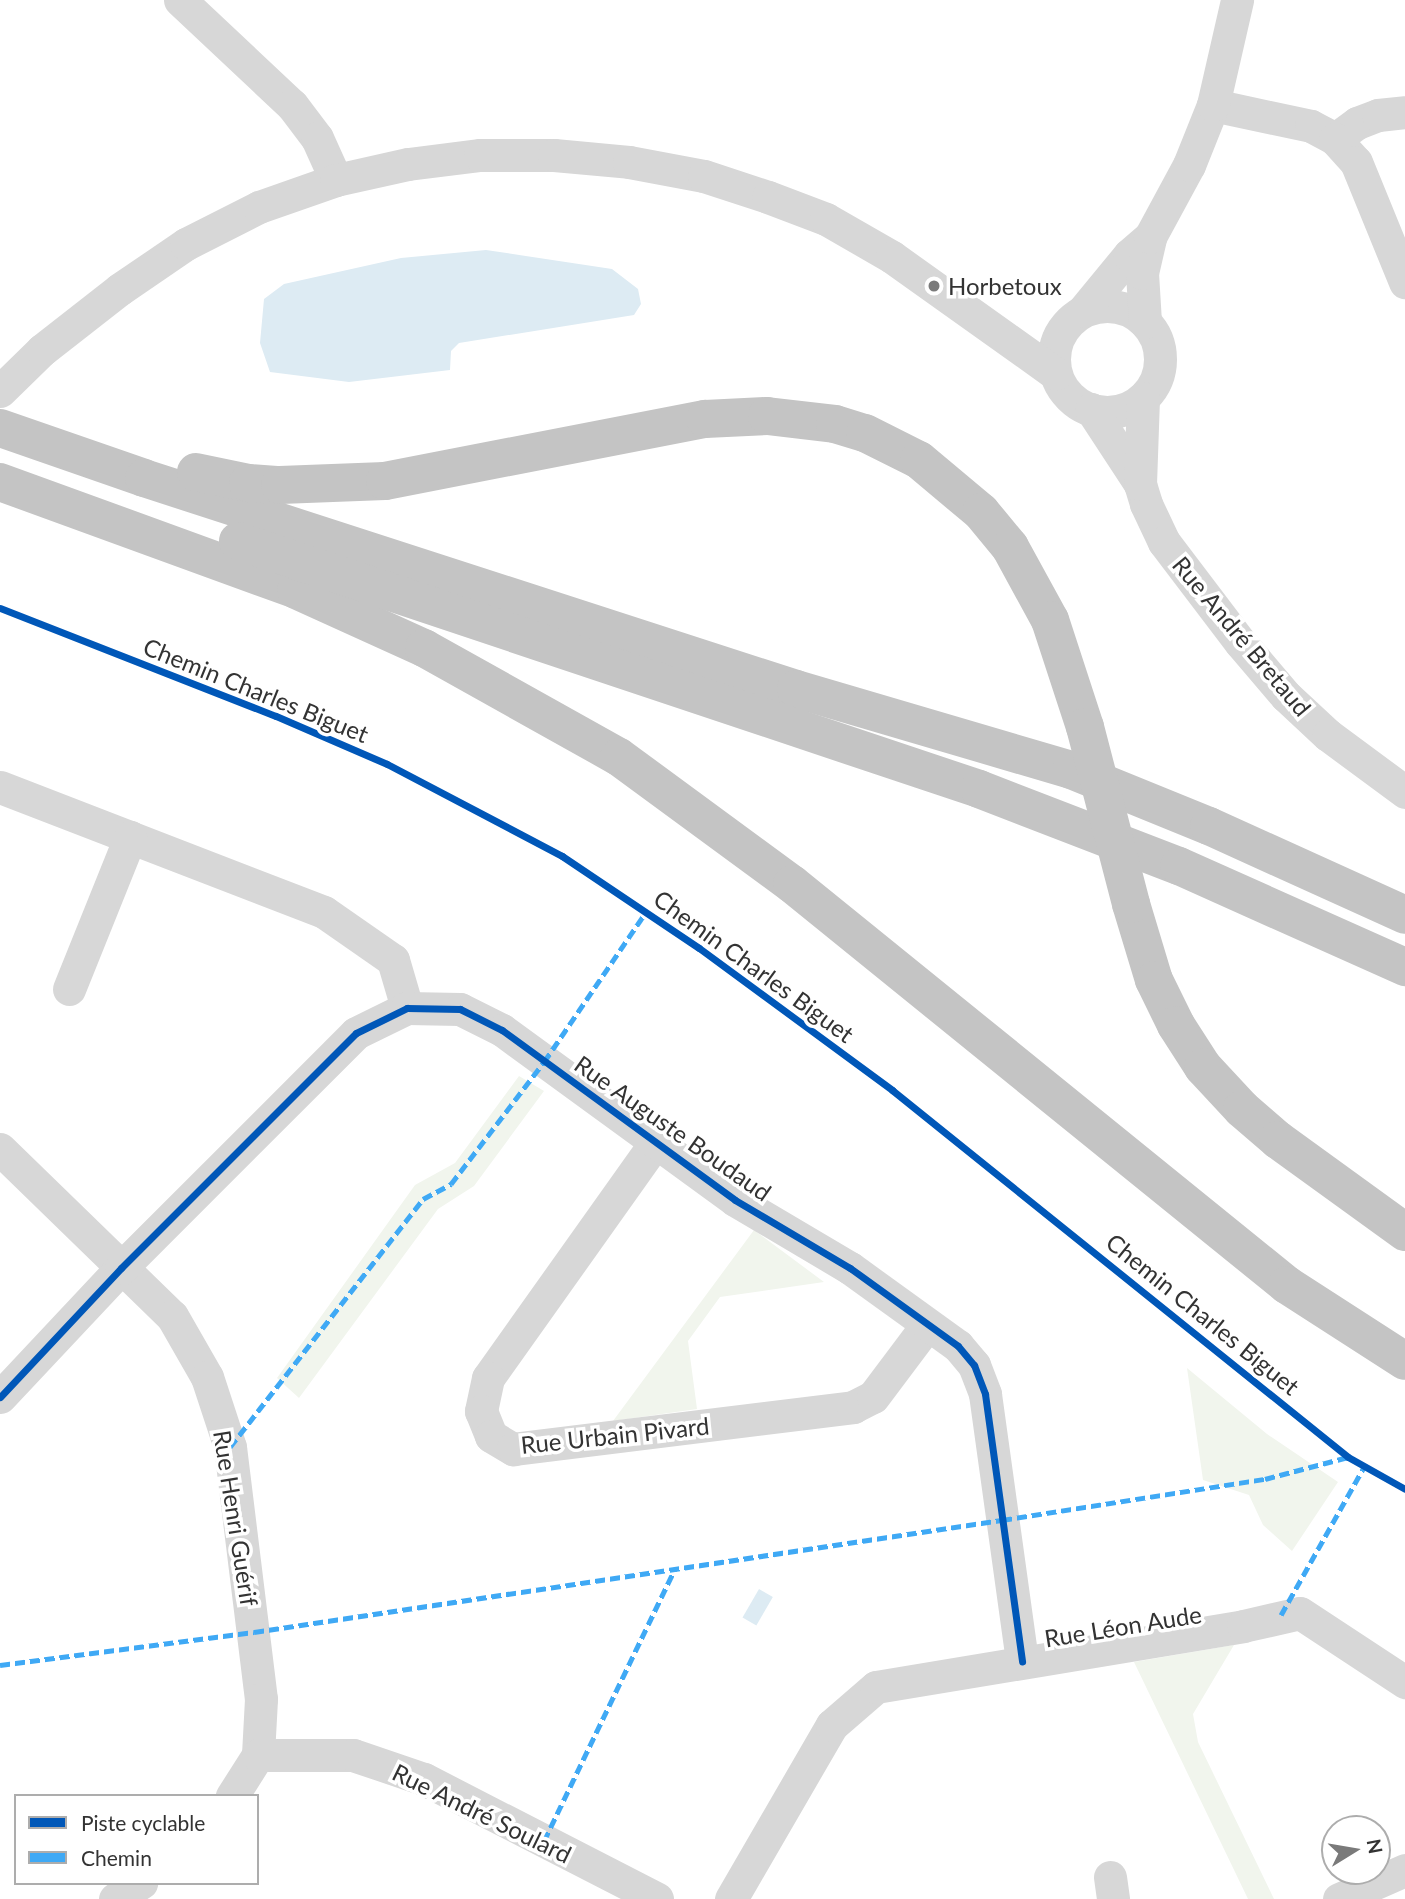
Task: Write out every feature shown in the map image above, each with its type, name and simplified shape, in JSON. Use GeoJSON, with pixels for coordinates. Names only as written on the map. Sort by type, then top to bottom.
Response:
{"type":"FeatureCollection","features":[{"type":"Feature","properties":{"kind":"highway"},"geometry":{"type":"LineString","coordinates":[[2,441],[42,423],[214,477],[248,483],[292,485],[385,481],[445,472],[668,424],[727,416],[801,417],[865,433],[919,460],[981,512],[1010,547],[1050,620],[1085,727],[1131,904],[1154,980],[1176,1025],[1203,1067],[1242,1109],[1278,1140],[1405,1232]]}},
{"type":"Feature","properties":{"kind":"highway"},"geometry":{"type":"LineString","coordinates":[[2,441],[796,689],[1071,770],[1209,826],[1405,915]]}},
{"type":"Feature","properties":{"kind":"highway"},"geometry":{"type":"LineString","coordinates":[[2,441],[967,785],[1179,866],[1405,967]]}},
{"type":"Feature","properties":{"kind":"highway"},"geometry":{"type":"LineString","coordinates":[[0,482],[296,590],[424,648],[619,757],[792,884],[1287,1285],[1405,1362]]}},
{"type":"Feature","properties":{"kind":"street"},"geometry":{"type":"LineString","coordinates":[[180,0],[292,104],[317,138],[336,180]]}},
{"type":"Feature","properties":{"kind":"street"},"geometry":{"type":"LineString","coordinates":[[1145,322],[1142,273],[1150,237],[1189,165],[1213,105],[1237,0]]}},
{"type":"Feature","properties":{"kind":"street"},"geometry":{"type":"LineString","coordinates":[[1213,105],[1311,126],[1335,139],[1356,162],[1405,282]]}},
{"type":"Feature","properties":{"kind":"street"},"geometry":{"type":"LineString","coordinates":[[1335,139],[1357,123],[1377,115],[1405,111]]}},
{"type":"Feature","properties":{"kind":"street"},"geometry":{"type":"LineString","coordinates":[[0,391],[42,350],[120,289],[186,244],[259,206],[336,180],[408,164],[480,155],[554,155],[629,162],[704,176],[826,219],[892,257],[992,329],[1056,374],[1069,396],[1091,409],[1118,411],[1143,398],[1155,381],[1160,360],[1159,346],[1145,322],[1122,307],[1109,305],[1034,330],[992,329]]}},
{"type":"Feature","properties":{"kind":"street"},"geometry":{"type":"LineString","coordinates":[[1056,374],[1054,351],[1057,340],[1129,255],[1150,237]]}},
{"type":"Feature","properties":{"kind":"street","name":"Rue André Bretaud"},"geometry":{"type":"LineString","coordinates":[[1140,484],[1143,398]]}},
{"type":"Feature","properties":{"kind":"street","name":"Rue André Bretaud"},"geometry":{"type":"LineString","coordinates":[[1091,409],[1140,484],[1146,504],[1164,542],[1286,696],[1328,735],[1405,792]]}},
{"type":"Feature","properties":{"kind":"street"},"geometry":{"type":"LineString","coordinates":[[0,787],[324,912],[393,960],[407,1008]]}},
{"type":"Feature","properties":{"kind":"street"},"geometry":{"type":"LineString","coordinates":[[69,989],[130,837]]}},
{"type":"Feature","properties":{"kind":"street","name":"Rue Auguste Boudaud"},"geometry":{"type":"LineString","coordinates":[[0,1397],[121,1268],[356,1033],[407,1008],[460,1009],[502,1030],[735,1200],[850,1268],[958,1346],[966,1355],[974,1365],[985,1394],[1022,1661]]}},
{"type":"Feature","properties":{"kind":"street","name":"Rue Urbain Pivard"},"geometry":{"type":"LineString","coordinates":[[655,1143],[488,1378],[481,1412],[491,1436],[513,1449],[853,1407],[873,1396],[927,1325]]}},
{"type":"Feature","properties":{"kind":"street","name":"Rue Henri Guérif"},"geometry":{"type":"LineString","coordinates":[[0,1149],[91,1234],[121,1268],[172,1316],[207,1377],[230,1447],[261,1699],[258,1755],[233,1794]]}},
{"type":"Feature","properties":{"kind":"street","name":"Rue Léon Aude"},"geometry":{"type":"LineString","coordinates":[[731,1899],[832,1725],[876,1687],[1244,1626],[1300,1613],[1405,1682]]}},
{"type":"Feature","properties":{"kind":"street","name":"Rue André Soulard"},"geometry":{"type":"LineString","coordinates":[[258,1755],[353,1755],[424,1779],[657,1899]]}},
{"type":"Feature","properties":{"kind":"street"},"geometry":{"type":"LineString","coordinates":[[1339,1899],[1405,1870]]}},
{"type":"Feature","properties":{"kind":"street"},"geometry":{"type":"LineString","coordinates":[[115,1899],[138,1885]]}},
{"type":"Feature","properties":{"kind":"shaded area"},"geometry":{"type":"Polygon","coordinates":[[[486,250],[612,269],[638,289],[641,304],[634,315],[459,343],[451,351],[450,370],[349,382],[270,372],[260,343],[264,299],[284,284],[401,258],[486,250]]]}},
{"type":"Feature","properties":{"kind":"shaded area"},"geometry":{"type":"Polygon","coordinates":[[[519,1076],[544,1091],[474,1186],[438,1209],[299,1398],[277,1378],[415,1185],[455,1163],[519,1076]]]}},
{"type":"Feature","properties":{"kind":"shaded area"},"geometry":{"type":"Polygon","coordinates":[[[754,1230],[824,1282],[720,1297],[688,1341],[697,1409],[613,1421],[754,1230]]]}},
{"type":"Feature","properties":{"kind":"shaded area"},"geometry":{"type":"Polygon","coordinates":[[[1187,1368],[1267,1434],[1338,1482],[1292,1551],[1263,1525],[1249,1495],[1203,1480],[1187,1368]]]}},
{"type":"Feature","properties":{"kind":"shaded area"},"geometry":{"type":"Polygon","coordinates":[[[759,1589],[773,1597],[756,1626],[742,1618],[759,1589]]]}},
{"type":"Feature","properties":{"kind":"shaded area"},"geometry":{"type":"Polygon","coordinates":[[[1234,1645],[1193,1714],[1198,1742],[1274,1899],[1248,1899],[1134,1662],[1234,1645]]]}},
{"type":"Feature","properties":{"kind":"marked path"},"geometry":{"type":"LineString","coordinates":[[230,1447],[423,1199],[451,1184],[544,1062],[646,912]]}},
{"type":"Feature","properties":{"kind":"marked path"},"geometry":{"type":"LineString","coordinates":[[0,1665],[254,1632],[1002,1520],[1265,1479],[1348,1457]]}},
{"type":"Feature","properties":{"kind":"marked path"},"geometry":{"type":"LineString","coordinates":[[1281,1615],[1364,1467]]}},
{"type":"Feature","properties":{"kind":"marked path"},"geometry":{"type":"LineString","coordinates":[[544,1841],[675,1569]]}},
{"type":"Feature","properties":{"kind":"cycle path","name":"Chemin Charles Biguet"},"geometry":{"type":"LineString","coordinates":[[0,608],[276,716],[387,764],[562,856],[699,948],[892,1090],[1348,1457],[1405,1489]]}},
{"type":"Feature","properties":{"kind":"cycle path"},"geometry":{"type":"LineString","coordinates":[[0,1397],[121,1268],[356,1033],[407,1008],[460,1009],[502,1030],[735,1200],[850,1268],[958,1346],[974,1365],[985,1394],[1022,1661]]}},
{"type":"Feature","properties":{"kind":"place","name":"Horbetoux"},"geometry":{"type":"Point","coordinates":[934,286]}}]}
